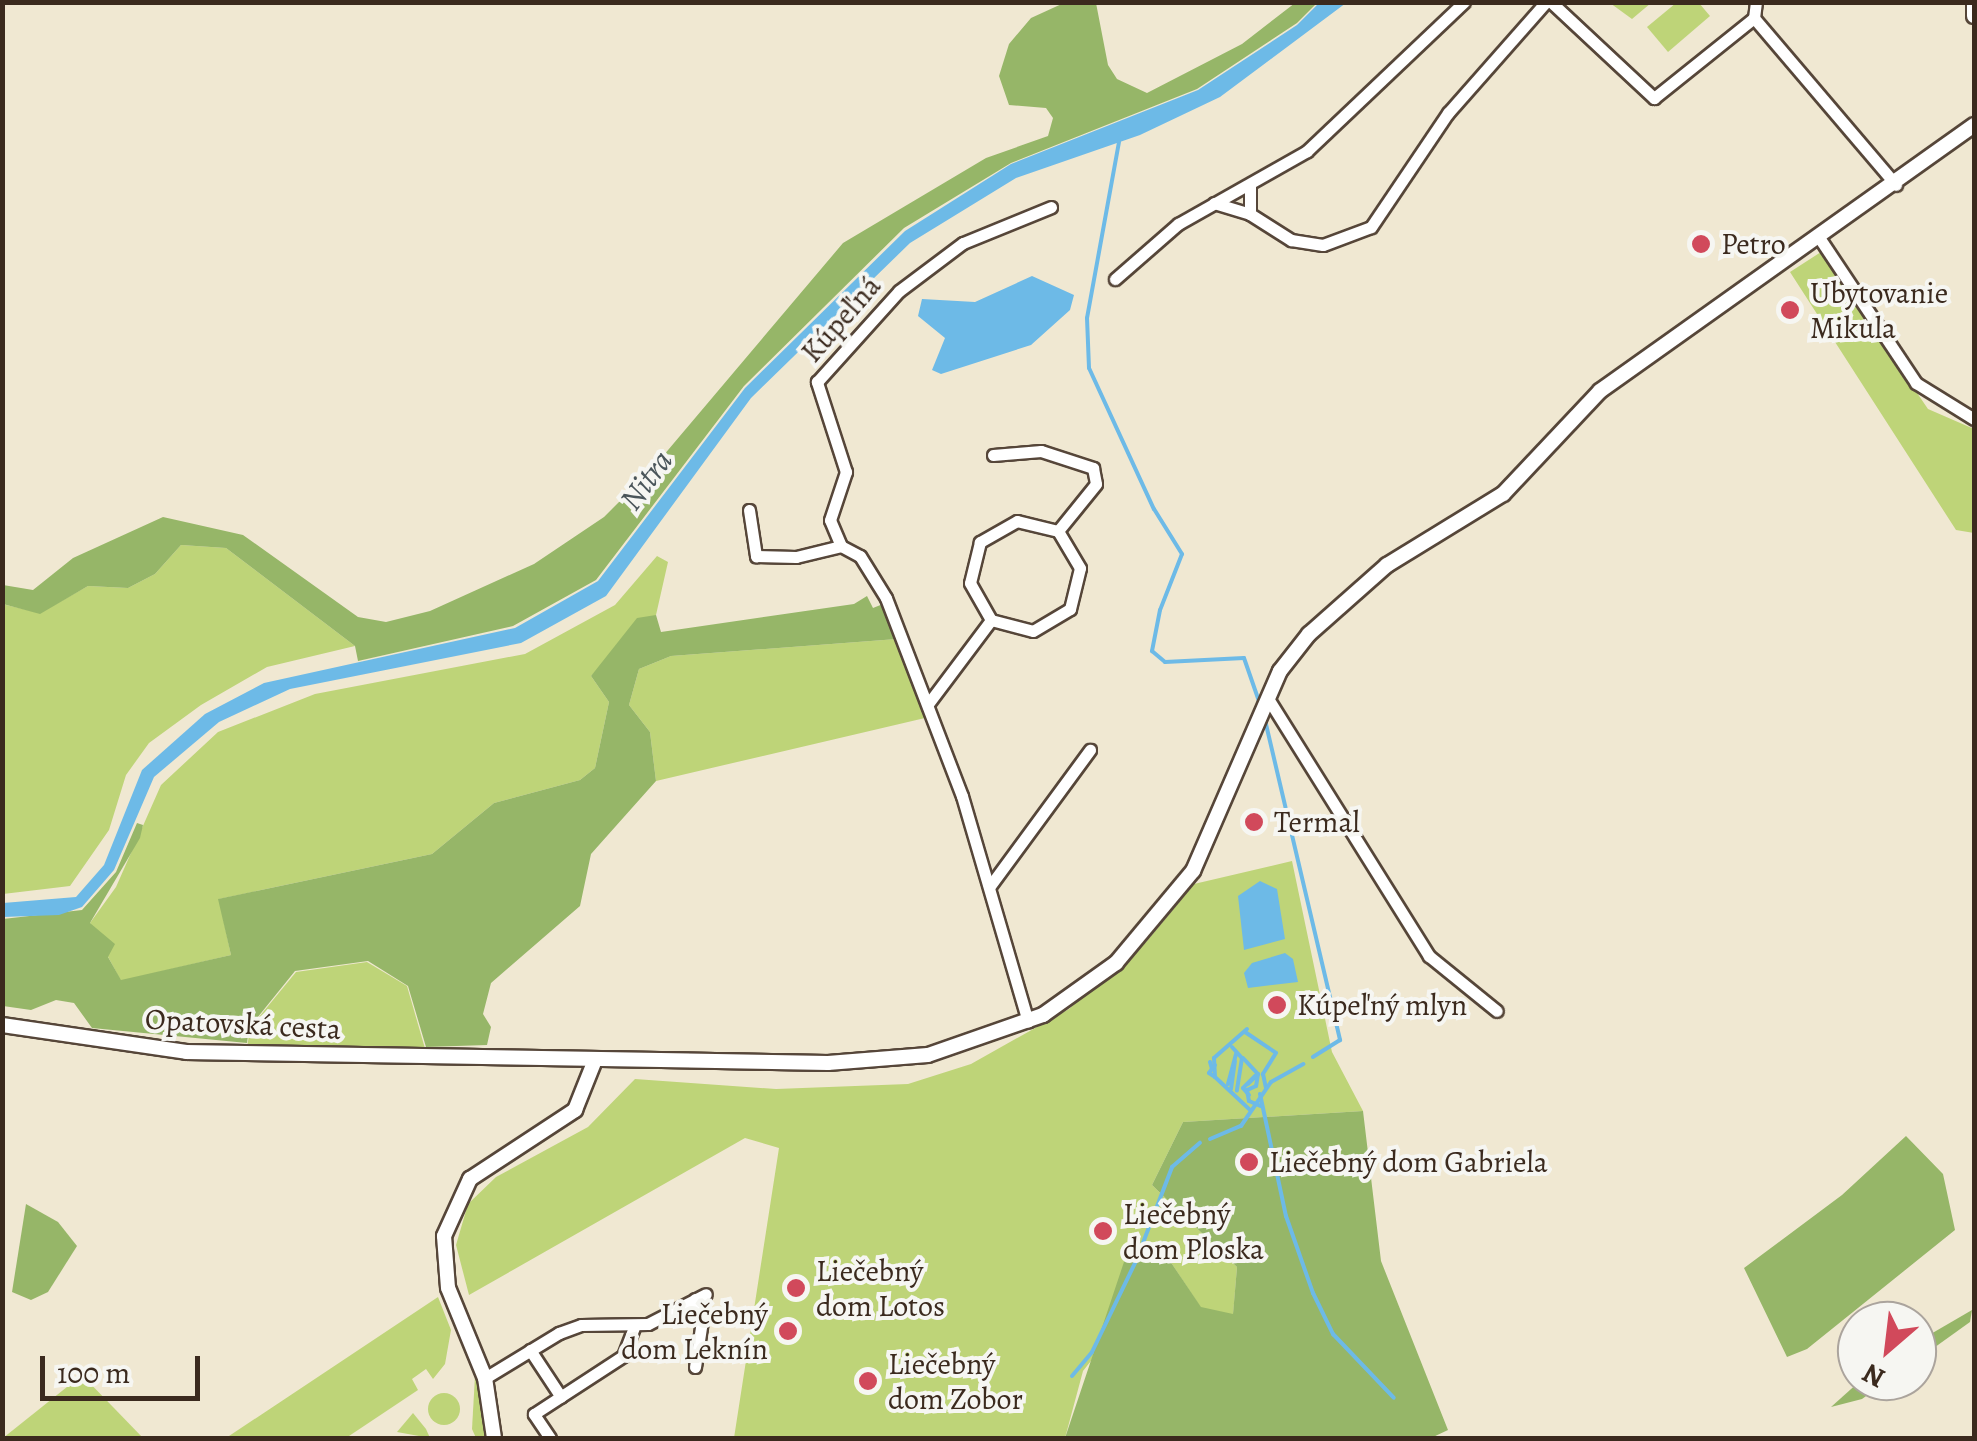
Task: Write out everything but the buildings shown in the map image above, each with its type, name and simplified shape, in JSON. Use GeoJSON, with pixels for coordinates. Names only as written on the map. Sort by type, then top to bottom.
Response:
{"type":"FeatureCollection","features":[{"type":"Feature","properties":{"kind":"street"},"geometry":{"type":"LineString","coordinates":[[1115,279],[1178,224],[1307,151],[1366,102],[1464,2]]}},
{"type":"Feature","properties":{"kind":"street"},"geometry":{"type":"LineString","coordinates":[[1214,204],[1250,214],[1291,240],[1323,245],[1371,228],[1448,113],[1548,2],[1654,98],[1754,18],[1756,2]]}},
{"type":"Feature","properties":{"kind":"street"},"geometry":{"type":"LineString","coordinates":[[1974,2],[1974,16]]}},
{"type":"Feature","properties":{"kind":"street"},"geometry":{"type":"LineString","coordinates":[[1754,18],[1896,185]]}},
{"type":"Feature","properties":{"kind":"street"},"geometry":{"type":"LineString","coordinates":[[1497,1011],[1429,956],[1269,700],[1292,653],[1387,565],[1481,512],[1600,391],[1896,185],[1974,125]]}},
{"type":"Feature","properties":{"kind":"street"},"geometry":{"type":"LineString","coordinates":[[1250,184],[1250,214]]}},
{"type":"Feature","properties":{"kind":"street","name":"Kúpeľná"},"geometry":{"type":"LineString","coordinates":[[842,546],[830,520],[846,472],[818,382],[899,291],[963,243],[1052,207]]}},
{"type":"Feature","properties":{"kind":"street"},"geometry":{"type":"LineString","coordinates":[[1820,239],[1916,383],[1974,419]]}},
{"type":"Feature","properties":{"kind":"street"},"geometry":{"type":"LineString","coordinates":[[993,456],[1040,451],[1093,468],[1096,484],[1058,531]]}},
{"type":"Feature","properties":{"kind":"street"},"geometry":{"type":"LineString","coordinates":[[749,510],[756,556],[796,557],[842,546],[860,556],[886,598],[928,704],[990,886],[1028,1022]]}},
{"type":"Feature","properties":{"kind":"street"},"geometry":{"type":"LineString","coordinates":[[1016,520],[1058,531],[1080,568],[1070,609],[1032,631],[991,620],[970,583],[980,542],[1016,520]]}},
{"type":"Feature","properties":{"kind":"street"},"geometry":{"type":"LineString","coordinates":[[928,704],[991,620]]}},
{"type":"Feature","properties":{"kind":"street","name":"Opatovská cesta"},"geometry":{"type":"LineString","coordinates":[[2,1025],[186,1052],[595,1060],[878,1061],[928,1055],[1043,1015],[1116,963],[1166,908],[1222,814],[1269,700]]}},
{"type":"Feature","properties":{"kind":"street"},"geometry":{"type":"LineString","coordinates":[[990,886],[1090,750]]}},
{"type":"Feature","properties":{"kind":"street"},"geometry":{"type":"LineString","coordinates":[[494,1438],[485,1378],[448,1288],[444,1236],[450,1216],[486,1164],[576,1110],[595,1060]]}},
{"type":"Feature","properties":{"kind":"street"},"geometry":{"type":"LineString","coordinates":[[485,1378],[581,1325],[634,1327],[700,1296],[702,1314],[694,1367]]}},
{"type":"Feature","properties":{"kind":"street"},"geometry":{"type":"LineString","coordinates":[[550,1438],[534,1414],[623,1356],[634,1327]]}},
{"type":"Feature","properties":{"kind":"street"},"geometry":{"type":"LineString","coordinates":[[530,1350],[561,1398]]}},
{"type":"Feature","properties":{"kind":"green space"},"geometry":{"type":"Polygon","coordinates":[[[1066,2],[1096,3],[1108,65],[1117,79],[1147,93],[1242,44],[1295,3],[1317,3],[1297,23],[1197,89],[1011,163],[904,228],[744,386],[596,580],[513,626],[358,661],[355,646],[226,548],[181,545],[155,574],[128,588],[88,586],[40,614],[3,604],[3,585],[33,590],[73,558],[163,517],[243,535],[358,617],[386,622],[430,611],[534,564],[604,517],[652,469],[843,243],[986,158],[1048,136],[1053,118],[1046,108],[1009,105],[999,76],[1009,44],[1031,18],[1066,2]]]}},
{"type":"Feature","properties":{"kind":"green space"},"geometry":{"type":"Polygon","coordinates":[[[1610,3],[1651,3],[1632,19],[1610,3]]]}},
{"type":"Feature","properties":{"kind":"green space"},"geometry":{"type":"Polygon","coordinates":[[[1676,3],[1699,3],[1710,16],[1668,52],[1647,27],[1676,3]]]}},
{"type":"Feature","properties":{"kind":"green space"},"geometry":{"type":"Polygon","coordinates":[[[1821,252],[1928,409],[1974,429],[1974,533],[1956,530],[1790,272],[1821,252]]]}},
{"type":"Feature","properties":{"kind":"green space"},"geometry":{"type":"Polygon","coordinates":[[[181,545],[226,548],[355,646],[267,667],[201,705],[149,743],[126,775],[109,830],[70,886],[3,894],[2,604],[40,613],[88,586],[128,588],[155,574],[181,545]]]}},
{"type":"Feature","properties":{"kind":"green space"},"geometry":{"type":"Polygon","coordinates":[[[657,556],[668,562],[656,615],[591,676],[609,702],[595,768],[580,780],[494,803],[432,854],[219,899],[231,955],[121,981],[90,923],[116,887],[161,785],[218,732],[315,694],[525,654],[615,605],[657,556]]]}},
{"type":"Feature","properties":{"kind":"green space"},"geometry":{"type":"Polygon","coordinates":[[[867,596],[873,608],[883,604],[897,639],[671,656],[639,669],[629,705],[650,732],[656,781],[591,854],[580,906],[491,983],[483,1014],[491,1027],[487,1045],[426,1047],[408,986],[368,961],[295,971],[249,1028],[247,1043],[92,1028],[74,1003],[56,1000],[31,1010],[3,1006],[3,919],[82,910],[116,872],[137,823],[143,825],[140,838],[90,923],[115,944],[108,957],[121,980],[231,955],[218,899],[432,854],[494,803],[580,780],[595,768],[609,702],[591,676],[637,618],[656,615],[661,632],[854,604],[867,596]]]}},
{"type":"Feature","properties":{"kind":"green space"},"geometry":{"type":"Polygon","coordinates":[[[897,639],[925,718],[656,781],[650,732],[629,705],[639,669],[671,656],[897,639]]]}},
{"type":"Feature","properties":{"kind":"green space"},"geometry":{"type":"Polygon","coordinates":[[[1292,861],[1332,1052],[1363,1111],[1183,1122],[1152,1185],[1237,1267],[1233,1315],[1201,1308],[1170,1261],[1083,1371],[1065,1438],[734,1438],[779,1148],[745,1138],[469,1295],[456,1245],[468,1204],[496,1177],[588,1127],[635,1079],[776,1089],[908,1084],[971,1064],[1069,1009],[1147,941],[1194,884],[1292,861]]]}},
{"type":"Feature","properties":{"kind":"green space"},"geometry":{"type":"Polygon","coordinates":[[[367,962],[407,986],[426,1052],[247,1048],[250,1028],[296,972],[367,962]]]}},
{"type":"Feature","properties":{"kind":"green space"},"geometry":{"type":"Polygon","coordinates":[[[1363,1111],[1381,1261],[1448,1430],[1431,1438],[1065,1438],[1129,1247],[1170,1261],[1201,1307],[1233,1314],[1237,1267],[1152,1185],[1183,1122],[1363,1111]]]}},
{"type":"Feature","properties":{"kind":"green space"},"geometry":{"type":"Polygon","coordinates":[[[1906,1136],[1943,1174],[1955,1230],[1867,1301],[1837,1301],[1837,1325],[1807,1349],[1787,1357],[1744,1268],[1842,1195],[1906,1136]]]}},
{"type":"Feature","properties":{"kind":"green space"},"geometry":{"type":"Polygon","coordinates":[[[26,1204],[58,1222],[77,1246],[48,1292],[31,1300],[12,1292],[26,1204]]]}},
{"type":"Feature","properties":{"kind":"green space"},"geometry":{"type":"Polygon","coordinates":[[[438,1297],[451,1330],[445,1364],[433,1379],[426,1369],[412,1379],[418,1390],[346,1438],[226,1438],[438,1297]]]}},
{"type":"Feature","properties":{"kind":"green space"},"geometry":{"type":"Polygon","coordinates":[[[1972,1310],[1970,1322],[1937,1346],[1937,1330],[1972,1310]]]}},
{"type":"Feature","properties":{"kind":"green space"},"geometry":{"type":"Polygon","coordinates":[[[82,1375],[143,1438],[3,1438],[82,1375]]]}},
{"type":"Feature","properties":{"kind":"green space"},"geometry":{"type":"Polygon","coordinates":[[[475,1376],[485,1410],[487,1438],[476,1438],[472,1429],[475,1376]]]}},
{"type":"Feature","properties":{"kind":"green space"},"geometry":{"type":"Polygon","coordinates":[[[444,1393],[455,1398],[460,1409],[455,1420],[444,1425],[433,1420],[428,1409],[433,1398],[444,1393]]]}},
{"type":"Feature","properties":{"kind":"green space"},"geometry":{"type":"Polygon","coordinates":[[[413,1413],[426,1429],[430,1438],[397,1432],[413,1413]]]}},
{"type":"Feature","properties":{"kind":"water"},"geometry":{"type":"Polygon","coordinates":[[[1319,3],[1346,3],[1220,97],[1140,135],[1016,178],[910,243],[751,398],[606,596],[521,643],[290,689],[219,722],[154,777],[114,870],[82,907],[59,915],[3,917],[3,903],[76,897],[104,865],[142,770],[205,714],[264,683],[515,628],[598,581],[745,388],[905,231],[1011,164],[1198,90],[1297,25],[1319,3]]]}},
{"type":"Feature","properties":{"kind":"water"},"geometry":{"type":"Polygon","coordinates":[[[1032,276],[1074,295],[1070,310],[1031,345],[941,374],[932,370],[945,338],[918,316],[922,299],[975,302],[1032,276]]]}},
{"type":"Feature","properties":{"kind":"water"},"geometry":{"type":"Polygon","coordinates":[[[1260,881],[1277,889],[1285,939],[1244,950],[1238,896],[1260,881]]]}},
{"type":"Feature","properties":{"kind":"water"},"geometry":{"type":"Polygon","coordinates":[[[1285,953],[1293,959],[1298,982],[1248,988],[1244,973],[1252,963],[1285,953]]]}},
{"type":"Feature","properties":{"kind":"waterway"},"geometry":{"type":"LineString","coordinates":[[1119,142],[1087,318],[1089,368],[1154,509],[1182,554],[1160,610],[1152,651],[1165,662],[1244,658],[1261,707]]}},
{"type":"Feature","properties":{"kind":"waterway"},"geometry":{"type":"LineString","coordinates":[[1265,720],[1340,1040],[1313,1057]]}},
{"type":"Feature","properties":{"kind":"waterway"},"geometry":{"type":"LineString","coordinates":[[1247,1029],[1214,1058],[1215,1077],[1250,1110]]}},
{"type":"Feature","properties":{"kind":"waterway"},"geometry":{"type":"LineString","coordinates":[[1245,1032],[1276,1053],[1263,1074],[1266,1088]]}},
{"type":"Feature","properties":{"kind":"waterway"},"geometry":{"type":"LineString","coordinates":[[1232,1047],[1242,1058],[1237,1091]]}},
{"type":"Feature","properties":{"kind":"waterway"},"geometry":{"type":"LineString","coordinates":[[1228,1084],[1236,1054]]}},
{"type":"Feature","properties":{"kind":"waterway"},"geometry":{"type":"LineString","coordinates":[[1243,1058],[1258,1074],[1248,1084]]}},
{"type":"Feature","properties":{"kind":"waterway"},"geometry":{"type":"LineString","coordinates":[[1231,1089],[1235,1061]]}},
{"type":"Feature","properties":{"kind":"waterway"},"geometry":{"type":"LineString","coordinates":[[1210,1062],[1212,1069]]}},
{"type":"Feature","properties":{"kind":"waterway"},"geometry":{"type":"LineString","coordinates":[[1210,1139],[1241,1126],[1271,1082],[1303,1064]]}},
{"type":"Feature","properties":{"kind":"waterway"},"geometry":{"type":"LineString","coordinates":[[1215,1065],[1209,1073],[1215,1077]]}},
{"type":"Feature","properties":{"kind":"waterway"},"geometry":{"type":"LineString","coordinates":[[1258,1074],[1256,1086],[1247,1090],[1249,1101],[1261,1106]]}},
{"type":"Feature","properties":{"kind":"waterway"},"geometry":{"type":"LineString","coordinates":[[1249,1095],[1243,1088],[1255,1076]]}},
{"type":"Feature","properties":{"kind":"waterway"},"geometry":{"type":"LineString","coordinates":[[1260,1094],[1286,1216],[1313,1293],[1333,1334],[1394,1398]]}},
{"type":"Feature","properties":{"kind":"waterway"},"geometry":{"type":"LineString","coordinates":[[1072,1376],[1092,1352],[1136,1261],[1172,1167],[1200,1143]]}},
{"type":"Feature","properties":{"kind":"waterway"},"geometry":{"type":"LineString","coordinates":[[955,1387],[955,1392]]}},
{"type":"Feature","properties":{"kind":"place","name":"Petro"},"geometry":{"type":"Point","coordinates":[1701,244]}},
{"type":"Feature","properties":{"kind":"place","name":"Ubytovanie Mikula"},"geometry":{"type":"Point","coordinates":[1790,310]}},
{"type":"Feature","properties":{"kind":"place","name":"Termal"},"geometry":{"type":"Point","coordinates":[1254,822]}},
{"type":"Feature","properties":{"kind":"place","name":"Kúpeľný mlyn"},"geometry":{"type":"Point","coordinates":[1277,1005]}},
{"type":"Feature","properties":{"kind":"place","name":"Liečebný dom Gabriela"},"geometry":{"type":"Point","coordinates":[1249,1162]}},
{"type":"Feature","properties":{"kind":"place","name":"Liečebný dom Ploska"},"geometry":{"type":"Point","coordinates":[1103,1231]}},
{"type":"Feature","properties":{"kind":"place","name":"Liečebný dom Lotos"},"geometry":{"type":"Point","coordinates":[796,1288]}},
{"type":"Feature","properties":{"kind":"place","name":"Liečebný dom Leknín"},"geometry":{"type":"Point","coordinates":[788,1331]}},
{"type":"Feature","properties":{"kind":"place","name":"Liečebný dom Zobor"},"geometry":{"type":"Point","coordinates":[868,1381]}},
{"type":"Feature","properties":{"kind":"water label","name":"Nitra"},"geometry":{"type":"Point","coordinates":[646,480]}}]}
